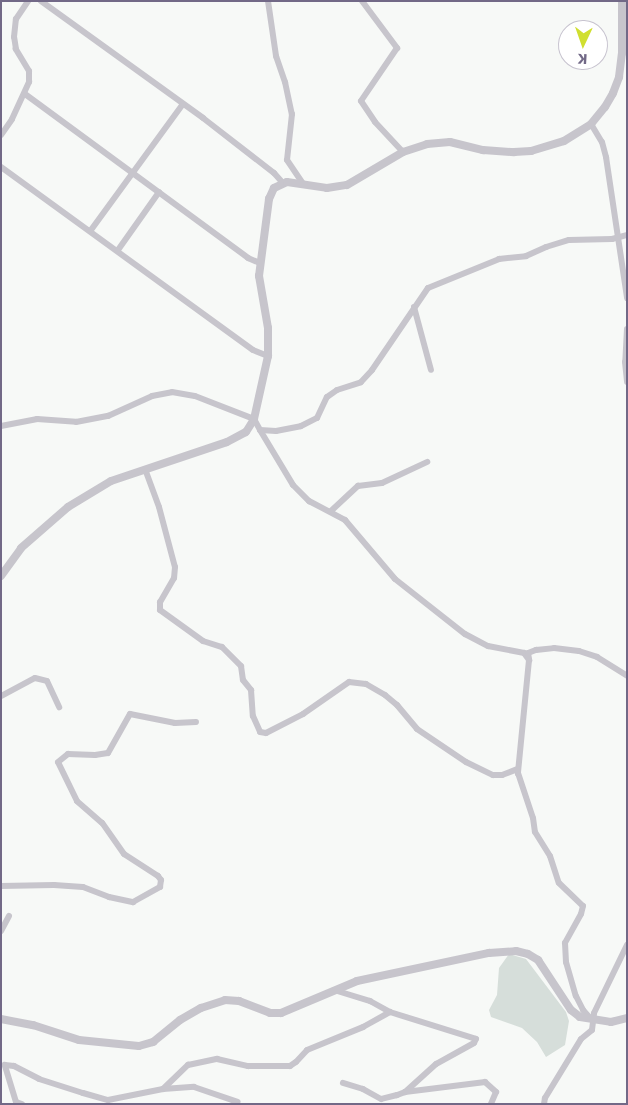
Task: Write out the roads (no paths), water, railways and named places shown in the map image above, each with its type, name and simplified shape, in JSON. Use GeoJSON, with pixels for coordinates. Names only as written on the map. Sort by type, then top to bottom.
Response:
{"type":"FeatureCollection","features":[{"type":"Feature","properties":{"kind":"street"},"geometry":{"type":"LineString","coordinates":[[1,135],[25,94],[29,71],[16,49],[14,30],[19,12],[28,1]]}},
{"type":"Feature","properties":{"kind":"street"},"geometry":{"type":"LineString","coordinates":[[41,1],[183,104],[274,173],[283,183]]}},
{"type":"Feature","properties":{"kind":"street"},"geometry":{"type":"LineString","coordinates":[[268,1],[276,56],[285,82],[292,114],[287,160],[303,184]]}},
{"type":"Feature","properties":{"kind":"street"},"geometry":{"type":"LineString","coordinates":[[362,1],[397,48],[361,101],[375,122],[403,152]]}},
{"type":"Feature","properties":{"kind":"street"},"geometry":{"type":"LineString","coordinates":[[1,576],[21,548],[68,507],[111,482],[227,442],[246,432],[254,419],[268,356],[269,337],[261,296],[260,263],[269,199],[274,188],[283,183],[327,188],[347,185],[403,152],[417,146],[439,142],[499,152],[531,151],[564,141],[591,124],[605,107],[619,77],[624,29],[622,1]]}},
{"type":"Feature","properties":{"kind":"street"},"geometry":{"type":"LineString","coordinates":[[25,94],[248,258],[260,263]]}},
{"type":"Feature","properties":{"kind":"street"},"geometry":{"type":"LineString","coordinates":[[92,230],[183,104]]}},
{"type":"Feature","properties":{"kind":"street"},"geometry":{"type":"LineString","coordinates":[[591,124],[605,152],[627,298]]}},
{"type":"Feature","properties":{"kind":"street"},"geometry":{"type":"LineString","coordinates":[[1,167],[92,230],[253,350],[268,356]]}},
{"type":"Feature","properties":{"kind":"street"},"geometry":{"type":"LineString","coordinates":[[118,250],[159,192]]}},
{"type":"Feature","properties":{"kind":"street"},"geometry":{"type":"LineString","coordinates":[[260,430],[276,431],[301,426],[317,418],[327,397],[337,390],[361,382],[372,370],[428,288],[498,259],[526,256],[569,240],[627,235]]}},
{"type":"Feature","properties":{"kind":"street"},"geometry":{"type":"LineString","coordinates":[[414,307],[431,370]]}},
{"type":"Feature","properties":{"kind":"street"},"geometry":{"type":"LineString","coordinates":[[627,329],[625,362],[627,382]]}},
{"type":"Feature","properties":{"kind":"street"},"geometry":{"type":"LineString","coordinates":[[1,426],[36,419],[76,422],[100,418],[124,411],[152,396],[172,392],[195,396],[254,419],[293,485],[309,501],[345,520],[395,579],[465,634],[488,646],[524,654],[529,660]]}},
{"type":"Feature","properties":{"kind":"street"},"geometry":{"type":"LineString","coordinates":[[330,511],[358,486],[382,483],[427,462]]}},
{"type":"Feature","properties":{"kind":"street"},"geometry":{"type":"LineString","coordinates":[[145,469],[159,507],[175,567],[174,578],[160,602],[160,610],[198,638],[222,648],[241,666],[243,680],[251,690],[253,716],[260,732],[266,733],[303,714],[350,682],[366,684],[385,695],[397,705],[416,729],[466,762],[494,775],[502,775],[518,769]]}},
{"type":"Feature","properties":{"kind":"street"},"geometry":{"type":"LineString","coordinates":[[593,1021],[583,1010],[576,996],[566,962],[565,943],[581,914],[583,906],[559,883],[550,856],[535,832],[533,818],[518,769],[529,660],[528,653],[554,648],[579,650],[598,657],[627,676]]}},
{"type":"Feature","properties":{"kind":"street"},"geometry":{"type":"LineString","coordinates":[[1,696],[35,678],[47,681],[59,707]]}},
{"type":"Feature","properties":{"kind":"street"},"geometry":{"type":"LineString","coordinates":[[1,886],[54,885],[84,887],[109,897],[133,902],[160,887],[161,880],[158,876],[124,854],[102,823],[77,801],[58,762],[68,754],[95,755],[108,753],[130,714],[176,724],[196,722]]}},
{"type":"Feature","properties":{"kind":"street"},"geometry":{"type":"LineString","coordinates":[[1,931],[9,916]]}},
{"type":"Feature","properties":{"kind":"street"},"geometry":{"type":"LineString","coordinates":[[544,1104],[545,1098],[581,1039],[592,1030],[594,1012],[610,975],[627,945]]}},
{"type":"Feature","properties":{"kind":"street"},"geometry":{"type":"LineString","coordinates":[[1,1019],[33,1025],[79,1040],[139,1046],[153,1042],[180,1020],[201,1008],[225,1000],[239,1001],[270,1013],[281,1013],[334,990],[374,977],[489,954],[516,951],[528,954],[538,960],[571,1010],[580,1017],[593,1021],[611,1022],[627,1018]]}},
{"type":"Feature","properties":{"kind":"street"},"geometry":{"type":"LineString","coordinates":[[334,990],[370,1001],[390,1012],[476,1039],[474,1043],[436,1064],[405,1092]]}},
{"type":"Feature","properties":{"kind":"street"},"geometry":{"type":"LineString","coordinates":[[163,1089],[188,1065],[217,1059],[248,1066],[290,1066],[307,1050],[363,1027],[390,1012]]}},
{"type":"Feature","properties":{"kind":"street"},"geometry":{"type":"LineString","coordinates":[[22,1104],[16,1102],[5,1065],[14,1066],[39,1078],[108,1100],[163,1089],[194,1087],[238,1102]]}},
{"type":"Feature","properties":{"kind":"street"},"geometry":{"type":"LineString","coordinates":[[343,1083],[363,1089],[381,1099],[405,1092],[485,1082],[496,1092],[491,1104]]}}]}
